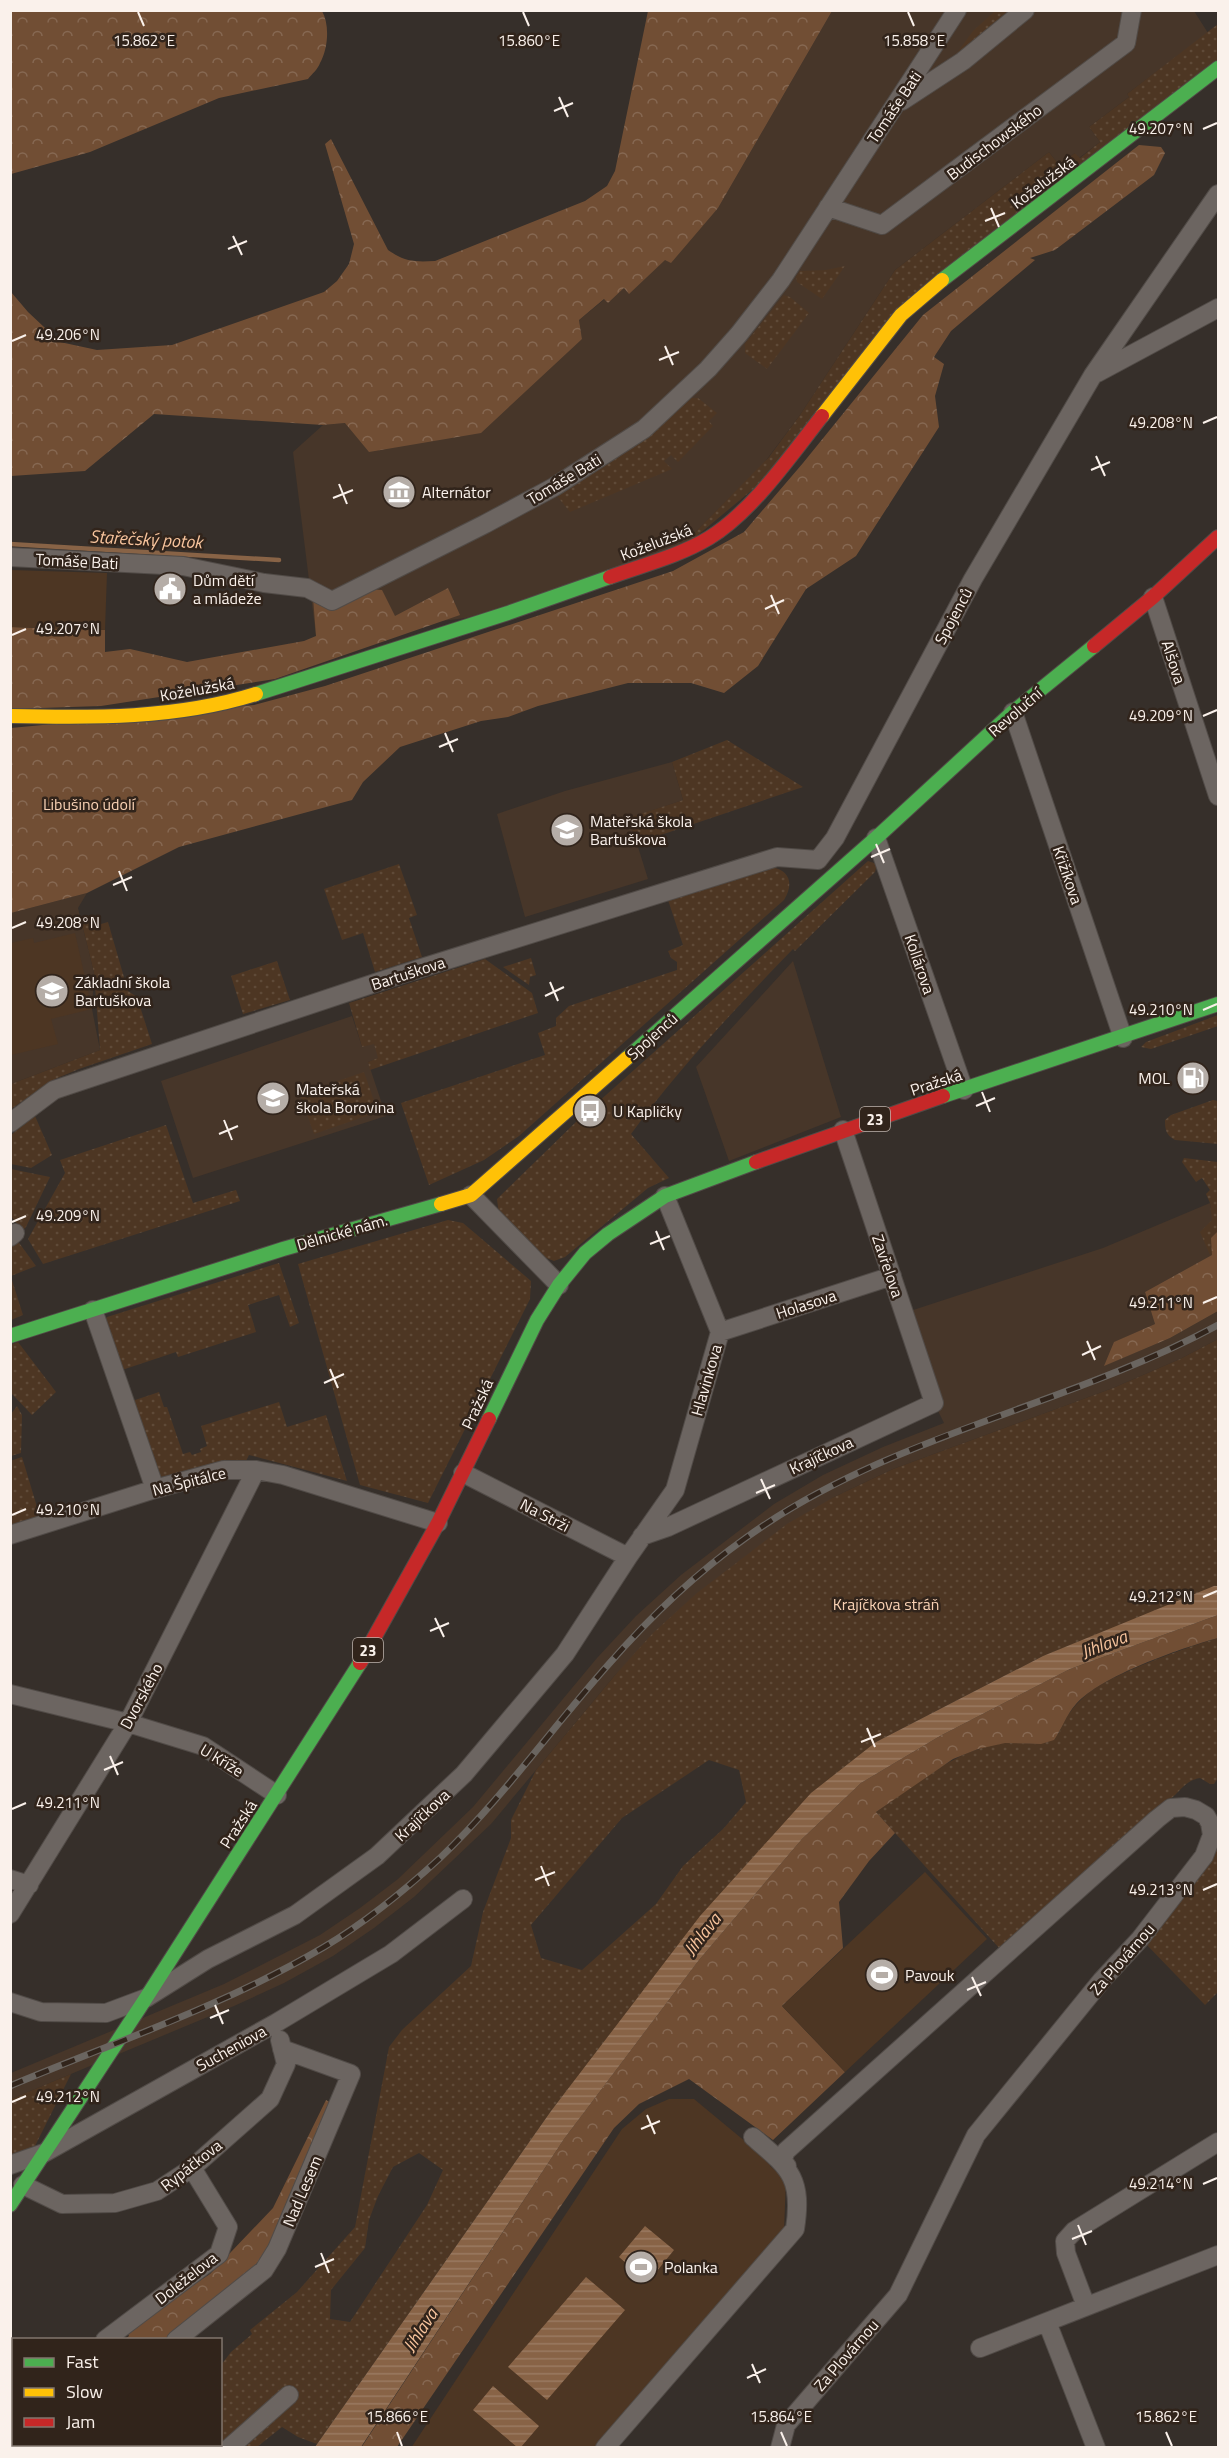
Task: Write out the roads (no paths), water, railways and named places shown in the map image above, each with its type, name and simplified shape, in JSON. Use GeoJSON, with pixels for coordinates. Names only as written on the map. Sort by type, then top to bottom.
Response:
{"type":"FeatureCollection","features":[{"type":"Feature","properties":{"kind":"main road","name":"Koželužská"},"geometry":{"type":"LineString","coordinates":[[10,717],[78,718],[136,715],[194,708],[252,695],[508,613],[681,552],[710,538],[734,519],[769,483],[901,315],[922,295],[1218,68]]}},
{"type":"Feature","properties":{"kind":"main road","name":"Revoluční"},"geometry":{"type":"LineString","coordinates":[[832,877],[1013,712],[1153,597],[1218,537]]}},
{"type":"Feature","properties":{"kind":"main road","name":"Spojenců"},"geometry":{"type":"LineString","coordinates":[[471,1195],[832,877]]}},
{"type":"Feature","properties":{"kind":"main road","name":"Pražská"},"geometry":{"type":"LineString","coordinates":[[44,2153],[365,1656],[463,1473],[517,1358],[559,1285],[585,1253],[608,1234],[665,1196],[843,1130],[1123,1038],[1218,1004]]}},
{"type":"Feature","properties":{"kind":"main road","name":"Dělnické nám."},"geometry":{"type":"LineString","coordinates":[[10,1336],[282,1249],[471,1195]]}},
{"type":"Feature","properties":{"kind":"main road","name":"Sucheniova"},"geometry":{"type":"LineString","coordinates":[[10,2205],[44,2153]]}},
{"type":"Feature","properties":{"kind":"street","name":"Tomáše Bati"},"geometry":{"type":"LineString","coordinates":[[10,557],[183,566],[264,583],[307,588],[332,600],[554,487],[644,429],[708,369],[739,334],[781,280],[893,107],[942,37],[957,10]]}},
{"type":"Feature","properties":{"kind":"street","name":"Tomáše Bati"},"geometry":{"type":"LineString","coordinates":[[942,37],[974,10]]}},
{"type":"Feature","properties":{"kind":"street"},"geometry":{"type":"LineString","coordinates":[[893,107],[963,61],[1025,10]]}},
{"type":"Feature","properties":{"kind":"street","name":"Budischowského"},"geometry":{"type":"LineString","coordinates":[[828,207],[882,225],[1126,44],[1132,10]]}},
{"type":"Feature","properties":{"kind":"street","name":"Spojenců"},"geometry":{"type":"LineString","coordinates":[[818,860],[835,838],[973,579],[1093,375],[1218,194]]}},
{"type":"Feature","properties":{"kind":"street"},"geometry":{"type":"LineString","coordinates":[[1093,375],[1218,308]]}},
{"type":"Feature","properties":{"kind":"street","name":"Alšova"},"geometry":{"type":"LineString","coordinates":[[1153,597],[1218,796]]}},
{"type":"Feature","properties":{"kind":"street","name":"Křižíkova"},"geometry":{"type":"LineString","coordinates":[[1013,712],[1123,1038]]}},
{"type":"Feature","properties":{"kind":"street","name":"Kollárova"},"geometry":{"type":"LineString","coordinates":[[876,838],[964,1090]]}},
{"type":"Feature","properties":{"kind":"street","name":"Bartuškova"},"geometry":{"type":"LineString","coordinates":[[10,1123],[54,1090],[388,979],[777,857],[818,860]]}},
{"type":"Feature","properties":{"kind":"street"},"geometry":{"type":"LineString","coordinates":[[818,860],[832,877]]}},
{"type":"Feature","properties":{"kind":"street","name":"Zavřelova"},"geometry":{"type":"LineString","coordinates":[[843,1130],[934,1403]]}},
{"type":"Feature","properties":{"kind":"street"},"geometry":{"type":"LineString","coordinates":[[471,1195],[559,1285]]}},
{"type":"Feature","properties":{"kind":"street","name":"Hlavinkova"},"geometry":{"type":"LineString","coordinates":[[628,1557],[675,1490],[720,1332],[665,1196]]}},
{"type":"Feature","properties":{"kind":"street","name":"Holasova"},"geometry":{"type":"LineString","coordinates":[[720,1332],[892,1276]]}},
{"type":"Feature","properties":{"kind":"street"},"geometry":{"type":"LineString","coordinates":[[93,1310],[155,1489]]}},
{"type":"Feature","properties":{"kind":"street","name":"Krajíčkova"},"geometry":{"type":"LineString","coordinates":[[642,1536],[668,1527],[934,1403]]}},
{"type":"Feature","properties":{"kind":"street","name":"Na Špitálce"},"geometry":{"type":"LineString","coordinates":[[10,1535],[155,1489],[224,1470],[256,1470],[283,1475],[438,1522]]}},
{"type":"Feature","properties":{"kind":"street","name":"Dvorského"},"geometry":{"type":"LineString","coordinates":[[10,1914],[128,1723],[256,1470]]}},
{"type":"Feature","properties":{"kind":"street","name":"Na Strži"},"geometry":{"type":"LineString","coordinates":[[463,1473],[628,1557]]}},
{"type":"Feature","properties":{"kind":"street","name":"Krajíčkova"},"geometry":{"type":"LineString","coordinates":[[10,2002],[41,2012],[106,2013],[146,1998],[208,1959],[295,1915],[377,1857],[472,1766],[565,1654],[628,1557]]}},
{"type":"Feature","properties":{"kind":"street","name":"U Kříže"},"geometry":{"type":"LineString","coordinates":[[10,1694],[128,1723],[203,1746],[277,1795]]}},
{"type":"Feature","properties":{"kind":"street","name":"Za Plovárnou"},"geometry":{"type":"LineString","coordinates":[[780,2448],[786,2425],[898,2295],[976,2135],[1102,1980],[1140,1939],[1204,1856],[1212,1835],[1206,1816],[1185,1807],[1171,1808],[1157,1819],[786,2151],[782,2161],[787,2166]]}},
{"type":"Feature","properties":{"kind":"street"},"geometry":{"type":"LineString","coordinates":[[10,1880],[29,1885]]}},
{"type":"Feature","properties":{"kind":"street","name":"Sucheniova"},"geometry":{"type":"LineString","coordinates":[[44,2153],[276,2023],[391,1954],[463,1899]]}},
{"type":"Feature","properties":{"kind":"street","name":"Rypáčkova"},"geometry":{"type":"LineString","coordinates":[[23,2185],[62,2204],[115,2203],[157,2192],[192,2168],[270,2098],[285,2064],[276,2023]]}},
{"type":"Feature","properties":{"kind":"street","name":"Nad Lesem"},"geometry":{"type":"LineString","coordinates":[[179,2338],[264,2270],[277,2249],[351,2074],[282,2049]]}},
{"type":"Feature","properties":{"kind":"street"},"geometry":{"type":"LineString","coordinates":[[605,2448],[795,2229],[797,2193],[787,2166],[753,2137]]}},
{"type":"Feature","properties":{"kind":"street"},"geometry":{"type":"LineString","coordinates":[[1086,2306],[1066,2253],[1065,2241],[1074,2231],[1218,2142]]}},
{"type":"Feature","properties":{"kind":"street"},"geometry":{"type":"LineString","coordinates":[[10,2165],[44,2153]]}},
{"type":"Feature","properties":{"kind":"street","name":"Doleželova"},"geometry":{"type":"LineString","coordinates":[[108,2338],[219,2254],[228,2227],[192,2168]]}},
{"type":"Feature","properties":{"kind":"street"},"geometry":{"type":"LineString","coordinates":[[980,2348],[1218,2255]]}},
{"type":"Feature","properties":{"kind":"street"},"geometry":{"type":"LineString","coordinates":[[1047,2322],[1096,2448]]}},
{"type":"Feature","properties":{"kind":"street"},"geometry":{"type":"LineString","coordinates":[[229,2448],[289,2395]]}},
{"type":"Feature","properties":{"kind":"water","name":"Jihlava"},"geometry":{"type":"Polygon","coordinates":[[[1218,1586],[1218,1615],[1070,1669],[940,1736],[861,1783],[802,1839],[699,1960],[564,2139],[361,2447],[315,2447],[551,2111],[700,1916],[811,1793],[876,1742],[1043,1656],[1218,1586]]]}},
{"type":"Feature","properties":{"kind":"water"},"geometry":{"type":"Polygon","coordinates":[[[645,2226],[674,2250],[648,2282],[619,2257],[645,2226]]]}},
{"type":"Feature","properties":{"kind":"water"},"geometry":{"type":"Polygon","coordinates":[[[586,2277],[625,2310],[547,2400],[508,2367],[586,2277]]]}},
{"type":"Feature","properties":{"kind":"water"},"geometry":{"type":"Polygon","coordinates":[[[493,2386],[539,2426],[521,2447],[517,2447],[473,2410],[493,2386]]]}},
{"type":"Feature","properties":{"kind":"waterway","name":"Stařečský potok"},"geometry":{"type":"LineString","coordinates":[[10,544],[279,560]]}},
{"type":"Feature","properties":{"kind":"railway"},"geometry":{"type":"LineString","coordinates":[[10,2086],[170,2022],[248,1987],[324,1947],[370,1917],[440,1858],[463,1835],[587,1689],[656,1614],[728,1551],[802,1502],[859,1472],[918,1447],[1100,1378],[1218,1325]]}},
{"type":"Feature","properties":{"kind":"place","name":"Alternátor"},"geometry":{"type":"Point","coordinates":[399,492]}},
{"type":"Feature","properties":{"kind":"place","name":"Dům dětí a mládeže"},"geometry":{"type":"Point","coordinates":[170,589]}},
{"type":"Feature","properties":{"kind":"place","name":"Mateřská škola Bartuškova"},"geometry":{"type":"Point","coordinates":[567,830]}},
{"type":"Feature","properties":{"kind":"place","name":"Základní škola Bartuškova"},"geometry":{"type":"Point","coordinates":[52,991]}},
{"type":"Feature","properties":{"kind":"place","name":"MOL"},"geometry":{"type":"Point","coordinates":[1193,1078]}},
{"type":"Feature","properties":{"kind":"place","name":"Mateřská škola Borovina"},"geometry":{"type":"Point","coordinates":[273,1098]}},
{"type":"Feature","properties":{"kind":"place","name":"U Kapličky"},"geometry":{"type":"Point","coordinates":[590,1111]}},
{"type":"Feature","properties":{"kind":"place","name":"Pavouk"},"geometry":{"type":"Point","coordinates":[882,1975]}},
{"type":"Feature","properties":{"kind":"place","name":"Polanka"},"geometry":{"type":"Point","coordinates":[641,2267]}},
{"type":"Feature","properties":{"kind":"park label","name":"Libušino údolí"},"geometry":{"type":"Point","coordinates":[89,804]}},
{"type":"Feature","properties":{"kind":"park label","name":"Krajíčkova stráň"},"geometry":{"type":"Point","coordinates":[886,1604]}}]}
